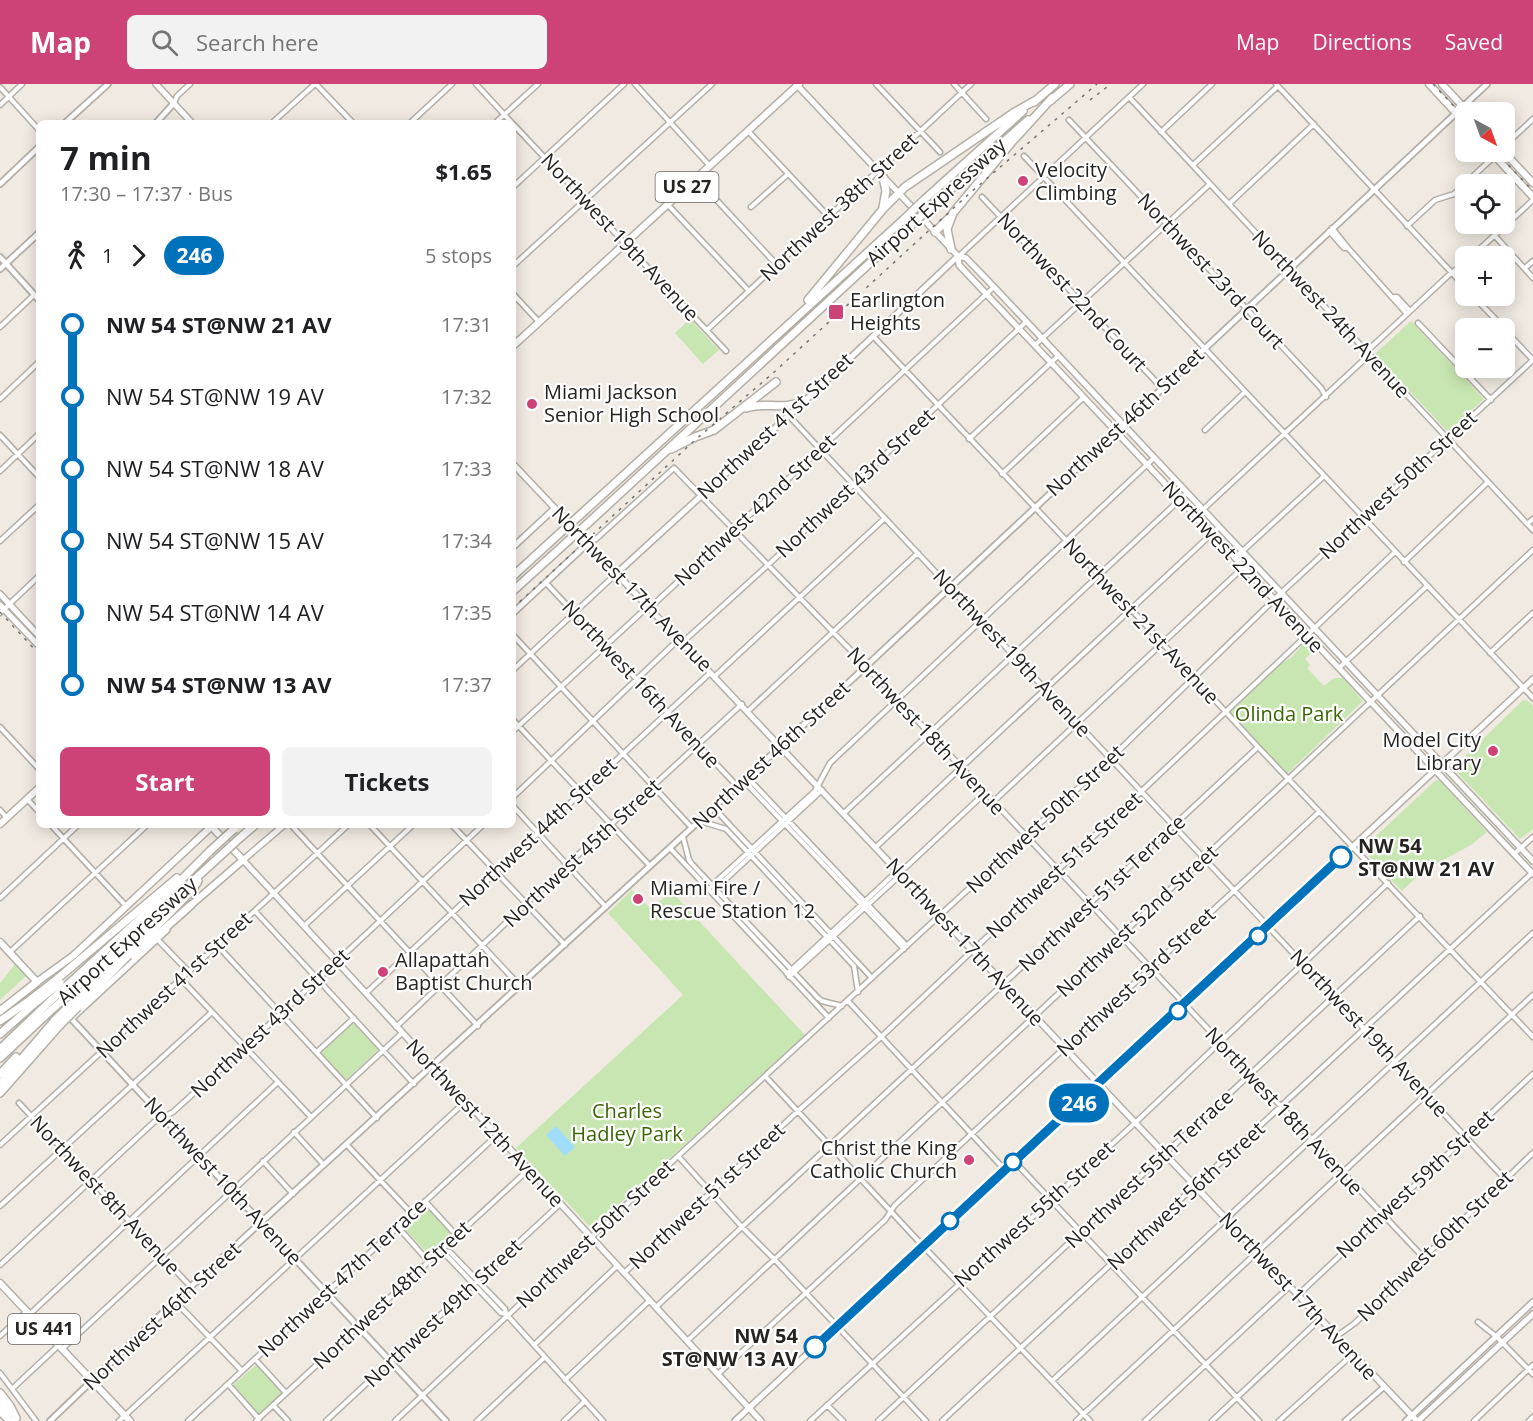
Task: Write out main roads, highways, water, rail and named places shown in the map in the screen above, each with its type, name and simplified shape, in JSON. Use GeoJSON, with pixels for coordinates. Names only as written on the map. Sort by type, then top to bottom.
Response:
{"type":"FeatureCollection","features":[{"type":"Feature","properties":{"kind":"highway","name":"Airport Expressway"},"geometry":{"type":"LineString","coordinates":[[516,573],[925,199],[1055,84]]}},
{"type":"Feature","properties":{"kind":"highway","name":"Airport Expressway"},"geometry":{"type":"LineString","coordinates":[[516,588],[909,227],[1070,84]]}},
{"type":"Feature","properties":{"kind":"highway"},"geometry":{"type":"LineString","coordinates":[[935,232],[1053,98]]}},
{"type":"Feature","properties":{"kind":"highway"},"geometry":{"type":"LineString","coordinates":[[769,341],[831,275],[883,209],[905,187],[1036,100]]}},
{"type":"Feature","properties":{"kind":"highway"},"geometry":{"type":"LineString","coordinates":[[883,177],[886,195],[883,209]]}},
{"type":"Feature","properties":{"kind":"highway"},"geometry":{"type":"LineString","coordinates":[[951,249],[948,229],[953,213]]}},
{"type":"Feature","properties":{"kind":"highway"},"geometry":{"type":"LineString","coordinates":[[659,457],[684,442],[714,430],[776,382]]}},
{"type":"Feature","properties":{"kind":"highway"},"geometry":{"type":"LineString","coordinates":[[735,414],[752,406],[789,407],[805,401]]}},
{"type":"Feature","properties":{"kind":"highway","name":"Airport Expressway"},"geometry":{"type":"LineString","coordinates":[[0,1058],[44,1012],[62,987],[169,892],[235,828]]}},
{"type":"Feature","properties":{"kind":"highway","name":"Airport Expressway"},"geometry":{"type":"LineString","coordinates":[[62,987],[175,899],[251,828]]}},
{"type":"Feature","properties":{"kind":"highway"},"geometry":{"type":"LineString","coordinates":[[0,1022],[11,1013],[62,987],[81,958],[198,862]]}},
{"type":"Feature","properties":{"kind":"highway"},"geometry":{"type":"LineString","coordinates":[[90,995],[193,889],[202,873]]}},
{"type":"Feature","properties":{"kind":"highway"},"geometry":{"type":"LineString","coordinates":[[0,1084],[175,899]]}},
{"type":"Feature","properties":{"kind":"highway"},"geometry":{"type":"LineString","coordinates":[[75,1005],[90,995],[192,905]]}},
{"type":"Feature","properties":{"kind":"highway"},"geometry":{"type":"LineString","coordinates":[[0,1011],[37,982]]}},
{"type":"Feature","properties":{"kind":"highway"},"geometry":{"type":"LineString","coordinates":[[1,1033],[32,1002]]}},
{"type":"Feature","properties":{"kind":"highway","name":"Airport Expressway"},"geometry":{"type":"LineString","coordinates":[[0,1049],[44,1012]]}},
{"type":"Feature","properties":{"kind":"highway"},"geometry":{"type":"LineString","coordinates":[[0,1074],[58,1023]]}},
{"type":"Feature","properties":{"kind":"highway"},"geometry":{"type":"LineString","coordinates":[[0,1093],[58,1023]]}},
{"type":"Feature","properties":{"kind":"highway"},"geometry":{"type":"LineString","coordinates":[[0,1393],[10,1406],[15,1420]]}},
{"type":"Feature","properties":{"kind":"highway"},"geometry":{"type":"LineString","coordinates":[[0,1402],[15,1420]]}},
{"type":"Feature","properties":{"kind":"highway"},"geometry":{"type":"LineString","coordinates":[[0,1411],[15,1420]]}},
{"type":"Feature","properties":{"kind":"highway"},"geometry":{"type":"LineString","coordinates":[[0,1416],[5,1421]]}},
{"type":"Feature","properties":{"kind":"main road"},"geometry":{"type":"LineString","coordinates":[[156,84],[189,120]]}},
{"type":"Feature","properties":{"kind":"main road","name":"US 27"},"geometry":{"type":"LineString","coordinates":[[516,343],[697,179],[797,84]]}},
{"type":"Feature","properties":{"kind":"main road","name":"Northwest 22nd Avenue"},"geometry":{"type":"LineString","coordinates":[[797,84],[951,249],[958,256],[966,258],[994,287],[1533,861]]}},
{"type":"Feature","properties":{"kind":"main road"},"geometry":{"type":"LineString","coordinates":[[1429,84],[1455,113]]}},
{"type":"Feature","properties":{"kind":"main road"},"geometry":{"type":"LineString","coordinates":[[1442,84],[1458,102]]}},
{"type":"Feature","properties":{"kind":"main road"},"geometry":{"type":"LineString","coordinates":[[1502,162],[1533,199]]}},
{"type":"Feature","properties":{"kind":"main road"},"geometry":{"type":"LineString","coordinates":[[1513,162],[1533,183]]}},
{"type":"Feature","properties":{"kind":"main road","name":"Northwest 22nd Avenue"},"geometry":{"type":"LineString","coordinates":[[958,256],[959,265],[1533,873]]}},
{"type":"Feature","properties":{"kind":"main road","name":"Northwest 41st Street"},"geometry":{"type":"LineString","coordinates":[[617,573],[789,416],[958,256]]}},
{"type":"Feature","properties":{"kind":"main road","name":"Northwest 17th Avenue"},"geometry":{"type":"LineString","coordinates":[[516,468],[742,704],[1195,1188],[1417,1421]]}},
{"type":"Feature","properties":{"kind":"main road"},"geometry":{"type":"LineString","coordinates":[[516,544],[555,508]]}},
{"type":"Feature","properties":{"kind":"main road"},"geometry":{"type":"LineString","coordinates":[[516,610],[588,543]]}},
{"type":"Feature","properties":{"kind":"main road"},"geometry":{"type":"LineString","coordinates":[[0,594],[36,633]]}},
{"type":"Feature","properties":{"kind":"main road"},"geometry":{"type":"LineString","coordinates":[[1,609],[36,643]]}},
{"type":"Feature","properties":{"kind":"main road"},"geometry":{"type":"LineString","coordinates":[[735,1421],[1533,679]]}},
{"type":"Feature","properties":{"kind":"main road"},"geometry":{"type":"LineString","coordinates":[[0,824],[36,791]]}},
{"type":"Feature","properties":{"kind":"main road"},"geometry":{"type":"LineString","coordinates":[[37,982],[73,956],[209,828]]}},
{"type":"Feature","properties":{"kind":"main road","name":"Northwest 12th Avenue"},"geometry":{"type":"LineString","coordinates":[[213,828],[761,1421]]}},
{"type":"Feature","properties":{"kind":"main road"},"geometry":{"type":"LineString","coordinates":[[71,1019],[158,940],[192,905],[280,828]]}},
{"type":"Feature","properties":{"kind":"main road","name":"Northwest 10th Avenue"},"geometry":{"type":"LineString","coordinates":[[0,942],[37,982]]}},
{"type":"Feature","properties":{"kind":"main road","name":"US 441"},"geometry":{"type":"LineString","coordinates":[[1,1283],[125,1419]]}},
{"type":"Feature","properties":{"kind":"main road"},"geometry":{"type":"LineString","coordinates":[[1406,1421],[1533,1302]]}},
{"type":"Feature","properties":{"kind":"main road"},"geometry":{"type":"LineString","coordinates":[[1417,1421],[1533,1314]]}},
{"type":"Feature","properties":{"kind":"water"},"geometry":{"type":"Polygon","coordinates":[[[556,1126],[575,1147],[565,1156],[546,1135],[556,1126]]]}},
{"type":"Feature","properties":{"kind":"railway"},"geometry":{"type":"LineString","coordinates":[[516,605],[694,441],[772,374],[970,193],[1097,84]]}},
{"type":"Feature","properties":{"kind":"railway"},"geometry":{"type":"LineString","coordinates":[[1090,100],[1111,84]]}},
{"type":"Feature","properties":{"kind":"railway"},"geometry":{"type":"LineString","coordinates":[[1433,84],[1455,107]]}},
{"type":"Feature","properties":{"kind":"railway"},"geometry":{"type":"LineString","coordinates":[[1505,162],[1533,191]]}},
{"type":"Feature","properties":{"kind":"railway"},"geometry":{"type":"LineString","coordinates":[[0,612],[36,651]]}},
{"type":"Feature","properties":{"kind":"place","name":"Velocity Climbing"},"geometry":{"type":"Point","coordinates":[1023,181]}},
{"type":"Feature","properties":{"kind":"place","name":"Earlington Heights"},"geometry":{"type":"Point","coordinates":[836,312]}},
{"type":"Feature","properties":{"kind":"place","name":"Miami Jackson Senior High School"},"geometry":{"type":"Point","coordinates":[532,404]}},
{"type":"Feature","properties":{"kind":"place","name":"Model City Library"},"geometry":{"type":"Point","coordinates":[1493,751]}},
{"type":"Feature","properties":{"kind":"place","name":"NW 54 ST@NW 21 AV"},"geometry":{"type":"Point","coordinates":[1341,857]}},
{"type":"Feature","properties":{"kind":"place","name":"Miami Fire / Rescue Station 12"},"geometry":{"type":"Point","coordinates":[638,899]}},
{"type":"Feature","properties":{"kind":"place","name":"Allapattah Baptist Church"},"geometry":{"type":"Point","coordinates":[383,972]}},
{"type":"Feature","properties":{"kind":"place","name":"Christ the King Catholic Church"},"geometry":{"type":"Point","coordinates":[969,1160]}},
{"type":"Feature","properties":{"kind":"place","name":"NW 54 ST@NW 13 AV"},"geometry":{"type":"Point","coordinates":[815,1347]}},
{"type":"Feature","properties":{"kind":"park label","name":"Olinda Park"},"geometry":{"type":"Point","coordinates":[1289,714]}},
{"type":"Feature","properties":{"kind":"park label","name":"Charles Hadley Park"},"geometry":{"type":"Point","coordinates":[627,1122]}}]}
